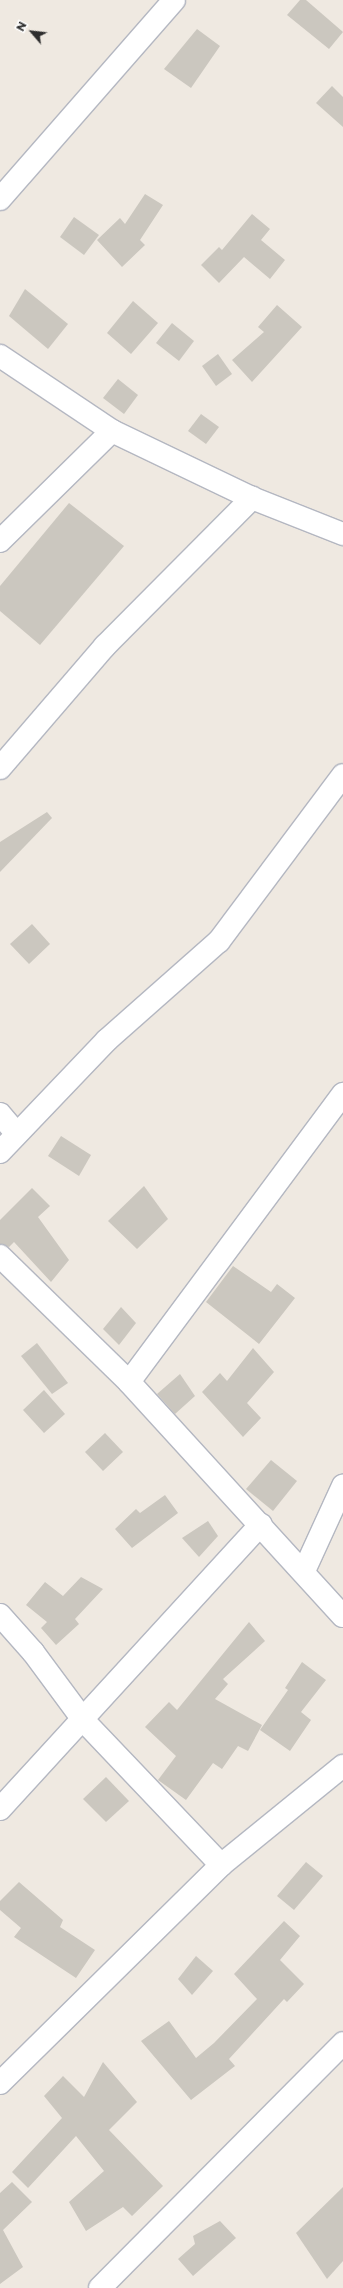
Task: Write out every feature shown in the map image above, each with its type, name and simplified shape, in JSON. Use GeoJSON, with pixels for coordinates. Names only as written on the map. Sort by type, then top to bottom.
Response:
{"type":"FeatureCollection","features":[{"type":"Feature","properties":{"kind":"street"},"geometry":{"type":"LineString","coordinates":[[0,199],[174,0]]}},
{"type":"Feature","properties":{"kind":"street"},"geometry":{"type":"LineString","coordinates":[[0,356],[112,431],[252,498],[343,534]]}},
{"type":"Feature","properties":{"kind":"street"},"geometry":{"type":"LineString","coordinates":[[0,541],[112,431]]}},
{"type":"Feature","properties":{"kind":"street"},"geometry":{"type":"LineString","coordinates":[[1,766],[105,646],[252,498]]}},
{"type":"Feature","properties":{"kind":"street"},"geometry":{"type":"LineString","coordinates":[[0,1152],[16,1133],[107,1040],[219,941],[343,775]]}},
{"type":"Feature","properties":{"kind":"street"},"geometry":{"type":"LineString","coordinates":[[129,1382],[343,1094]]}},
{"type":"Feature","properties":{"kind":"street"},"geometry":{"type":"LineString","coordinates":[[0,1114],[16,1133]]}},
{"type":"Feature","properties":{"kind":"street"},"geometry":{"type":"LineString","coordinates":[[0,1256],[129,1382],[304,1571],[343,1616]]}},
{"type":"Feature","properties":{"kind":"street"},"geometry":{"type":"LineString","coordinates":[[304,1571],[343,1486]]}},
{"type":"Feature","properties":{"kind":"street"},"geometry":{"type":"LineString","coordinates":[[0,1809],[84,1720],[261,1524]]}},
{"type":"Feature","properties":{"kind":"street"},"geometry":{"type":"LineString","coordinates":[[0,1616],[33,1652],[84,1720],[222,1865]]}},
{"type":"Feature","properties":{"kind":"street"},"geometry":{"type":"LineString","coordinates":[[0,2083],[222,1865],[343,1766]]}},
{"type":"Feature","properties":{"kind":"street"},"geometry":{"type":"LineString","coordinates":[[100,2288],[343,2043]]}},
{"type":"Feature","properties":{"kind":"building"},"geometry":{"type":"Polygon","coordinates":[[[300,0],[306,0],[343,32],[329,49],[287,15],[300,0]]]}},
{"type":"Feature","properties":{"kind":"building"},"geometry":{"type":"Polygon","coordinates":[[[197,29],[220,46],[191,88],[164,69],[197,29]]]}},
{"type":"Feature","properties":{"kind":"building"},"geometry":{"type":"Polygon","coordinates":[[[332,86],[343,97],[343,127],[316,103],[332,86]]]}},
{"type":"Feature","properties":{"kind":"building"},"geometry":{"type":"Polygon","coordinates":[[[145,194],[163,205],[140,240],[145,245],[122,267],[97,240],[120,218],[125,224],[145,194]]]}},
{"type":"Feature","properties":{"kind":"building"},"geometry":{"type":"Polygon","coordinates":[[[252,214],[270,229],[261,240],[285,260],[270,279],[244,257],[219,283],[201,265],[219,247],[222,250],[252,214]]]}},
{"type":"Feature","properties":{"kind":"building"},"geometry":{"type":"Polygon","coordinates":[[[74,217],[99,235],[84,255],[60,237],[74,217]]]}},
{"type":"Feature","properties":{"kind":"building"},"geometry":{"type":"Polygon","coordinates":[[[25,289],[68,324],[48,349],[9,316],[25,289]]]}},
{"type":"Feature","properties":{"kind":"building"},"geometry":{"type":"Polygon","coordinates":[[[133,301],[158,323],[131,354],[107,333],[133,301]]]}},
{"type":"Feature","properties":{"kind":"building"},"geometry":{"type":"Polygon","coordinates":[[[277,305],[302,327],[252,382],[232,360],[264,332],[258,327],[277,305]]]}},
{"type":"Feature","properties":{"kind":"building"},"geometry":{"type":"Polygon","coordinates":[[[172,323],[194,341],[179,361],[156,343],[172,323]]]}},
{"type":"Feature","properties":{"kind":"building"},"geometry":{"type":"Polygon","coordinates":[[[218,354],[232,374],[216,386],[202,366],[218,354]]]}},
{"type":"Feature","properties":{"kind":"building"},"geometry":{"type":"Polygon","coordinates":[[[118,379],[138,395],[124,414],[103,398],[118,379]]]}},
{"type":"Feature","properties":{"kind":"building"},"geometry":{"type":"Polygon","coordinates":[[[201,414],[219,427],[206,444],[188,431],[201,414]]]}},
{"type":"Feature","properties":{"kind":"building"},"geometry":{"type":"Polygon","coordinates":[[[69,503],[124,546],[40,645],[0,611],[0,586],[69,503]]]}},
{"type":"Feature","properties":{"kind":"building"},"geometry":{"type":"Polygon","coordinates":[[[47,812],[52,818],[0,872],[0,842],[47,812]]]}},
{"type":"Feature","properties":{"kind":"building"},"geometry":{"type":"Polygon","coordinates":[[[32,924],[50,944],[29,964],[10,944],[32,924]]]}},
{"type":"Feature","properties":{"kind":"building"},"geometry":{"type":"Polygon","coordinates":[[[61,1136],[91,1155],[79,1176],[48,1156],[61,1136]]]}},
{"type":"Feature","properties":{"kind":"building"},"geometry":{"type":"Polygon","coordinates":[[[144,1186],[168,1219],[137,1249],[108,1221],[144,1186]]]}},
{"type":"Feature","properties":{"kind":"building"},"geometry":{"type":"Polygon","coordinates":[[[32,1188],[50,1206],[38,1217],[69,1260],[51,1282],[14,1242],[9,1247],[0,1244],[0,1220],[32,1188]]]}},
{"type":"Feature","properties":{"kind":"building"},"geometry":{"type":"Polygon","coordinates":[[[233,1266],[271,1292],[277,1284],[295,1298],[259,1344],[206,1302],[233,1266]]]}},
{"type":"Feature","properties":{"kind":"building"},"geometry":{"type":"Polygon","coordinates":[[[121,1307],[136,1323],[119,1345],[103,1329],[121,1307]]]}},
{"type":"Feature","properties":{"kind":"building"},"geometry":{"type":"Polygon","coordinates":[[[37,1343],[68,1383],[52,1394],[21,1356],[37,1343]]]}},
{"type":"Feature","properties":{"kind":"building"},"geometry":{"type":"Polygon","coordinates":[[[253,1348],[274,1372],[247,1403],[261,1418],[243,1437],[202,1392],[220,1373],[227,1381],[253,1348]]]}},
{"type":"Feature","properties":{"kind":"building"},"geometry":{"type":"Polygon","coordinates":[[[180,1374],[195,1396],[175,1414],[157,1394],[180,1374]]]}},
{"type":"Feature","properties":{"kind":"building"},"geometry":{"type":"Polygon","coordinates":[[[44,1390],[65,1414],[44,1433],[23,1410],[44,1390]]]}},
{"type":"Feature","properties":{"kind":"building"},"geometry":{"type":"Polygon","coordinates":[[[105,1433],[123,1452],[103,1471],[85,1452],[105,1433]]]}},
{"type":"Feature","properties":{"kind":"building"},"geometry":{"type":"Polygon","coordinates":[[[271,1460],[297,1481],[273,1511],[246,1489],[271,1460]]]}},
{"type":"Feature","properties":{"kind":"building"},"geometry":{"type":"Polygon","coordinates":[[[165,1495],[178,1513],[132,1548],[115,1529],[136,1509],[140,1513],[165,1495]]]}},
{"type":"Feature","properties":{"kind":"building"},"geometry":{"type":"Polygon","coordinates":[[[208,1521],[218,1536],[199,1557],[182,1538],[208,1521]]]}},
{"type":"Feature","properties":{"kind":"building"},"geometry":{"type":"Polygon","coordinates":[[[81,1577],[103,1589],[75,1619],[79,1624],[56,1645],[41,1628],[47,1622],[26,1605],[45,1582],[63,1596],[81,1577]]]}},
{"type":"Feature","properties":{"kind":"building"},"geometry":{"type":"Polygon","coordinates":[[[249,1622],[265,1641],[223,1679],[228,1684],[215,1699],[262,1725],[248,1751],[238,1746],[222,1769],[213,1763],[186,1800],[158,1780],[176,1756],[145,1727],[169,1702],[177,1710],[249,1622]]]}},
{"type":"Feature","properties":{"kind":"building"},"geometry":{"type":"Polygon","coordinates":[[[302,1662],[326,1680],[301,1712],[311,1720],[290,1751],[260,1730],[288,1690],[285,1688],[302,1662]]]}},
{"type":"Feature","properties":{"kind":"building"},"geometry":{"type":"Polygon","coordinates":[[[106,1777],[129,1801],[106,1822],[83,1799],[106,1777]]]}},
{"type":"Feature","properties":{"kind":"building"},"geometry":{"type":"Polygon","coordinates":[[[306,1862],[323,1876],[294,1910],[277,1896],[306,1862]]]}},
{"type":"Feature","properties":{"kind":"building"},"geometry":{"type":"Polygon","coordinates":[[[19,1882],[63,1920],[60,1927],[95,1950],[76,1978],[14,1937],[21,1928],[0,1910],[0,1901],[19,1882]]]}},
{"type":"Feature","properties":{"kind":"building"},"geometry":{"type":"Polygon","coordinates":[[[284,1921],[300,1936],[280,1960],[304,1984],[287,2002],[284,1999],[229,2059],[235,2066],[191,2100],[141,2041],[169,2021],[196,2058],[214,2043],[257,1999],[234,1974],[284,1921]]]}},
{"type":"Feature","properties":{"kind":"building"},"geometry":{"type":"Polygon","coordinates":[[[196,1956],[213,1971],[192,1995],[178,1979],[196,1956]]]}},
{"type":"Feature","properties":{"kind":"building"},"geometry":{"type":"Polygon","coordinates":[[[103,2062],[137,2102],[109,2130],[163,2186],[132,2216],[123,2207],[86,2231],[69,2202],[104,2171],[76,2136],[28,2188],[12,2172],[62,2118],[44,2096],[63,2076],[84,2097],[103,2062]]]}},
{"type":"Feature","properties":{"kind":"building"},"geometry":{"type":"Polygon","coordinates":[[[12,2182],[32,2202],[3,2230],[23,2267],[0,2284],[0,2193],[12,2182]]]}},
{"type":"Feature","properties":{"kind":"building"},"geometry":{"type":"Polygon","coordinates":[[[343,2187],[343,2261],[327,2279],[296,2233],[343,2187]]]}},
{"type":"Feature","properties":{"kind":"building"},"geometry":{"type":"Polygon","coordinates":[[[220,2221],[236,2238],[193,2276],[178,2259],[195,2244],[193,2236],[220,2221]]]}}]}
